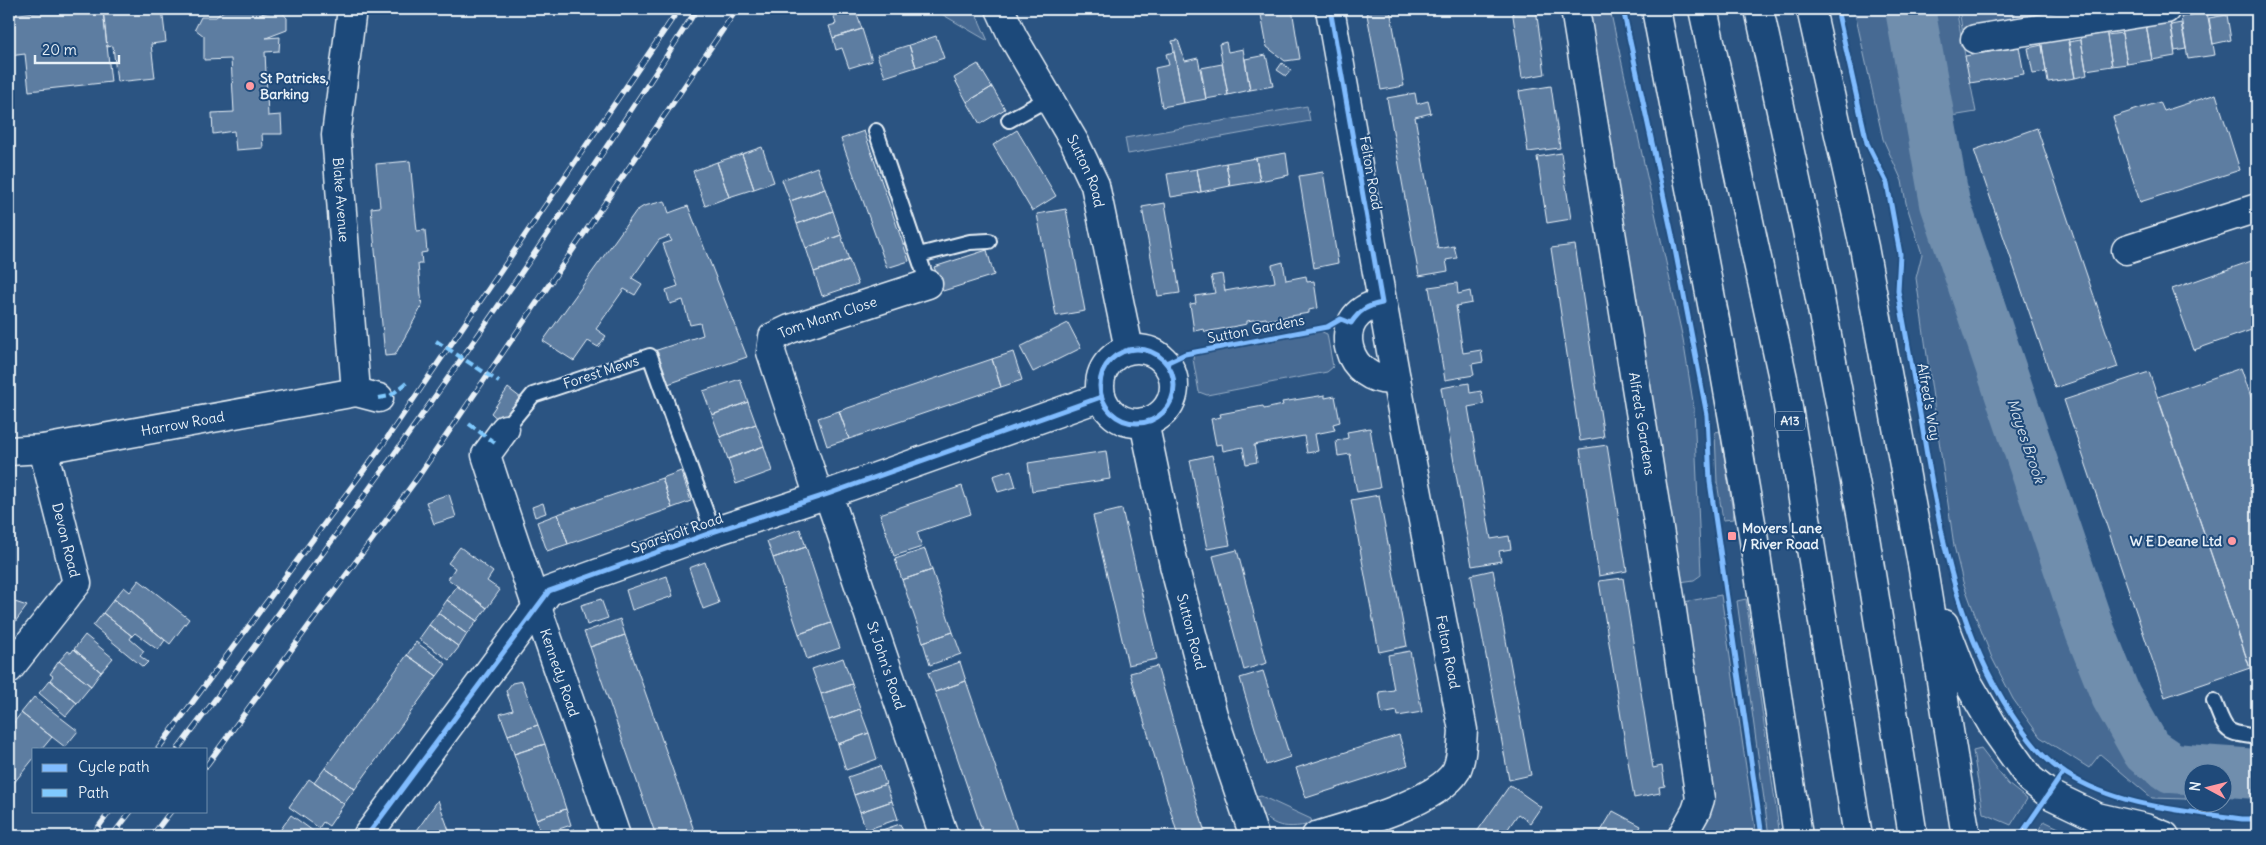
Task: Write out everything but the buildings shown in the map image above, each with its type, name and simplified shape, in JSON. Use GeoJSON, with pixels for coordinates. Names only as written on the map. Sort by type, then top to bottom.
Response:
{"type":"FeatureCollection","features":[{"type":"Feature","properties":{"kind":"main road","name":"Blake Avenue"},"geometry":{"type":"LineString","coordinates":[[352,9],[336,135],[368,395]]}},
{"type":"Feature","properties":{"kind":"main road","name":"Sutton Road"},"geometry":{"type":"LineString","coordinates":[[1000,9],[1013,37],[1080,152],[1095,185],[1129,349]]}},
{"type":"Feature","properties":{"kind":"main road","name":"Felton Road"},"geometry":{"type":"LineString","coordinates":[[1316,836],[1421,800],[1440,788],[1456,771],[1461,753],[1462,730],[1382,303],[1330,9]]}},
{"type":"Feature","properties":{"kind":"main road","name":"Alfred's Gardens"},"geometry":{"type":"LineString","coordinates":[[1574,9],[1670,597],[1700,799],[1696,811],[1682,836]]}},
{"type":"Feature","properties":{"kind":"main road"},"geometry":{"type":"LineString","coordinates":[[1656,9],[1752,524],[1798,836]]}},
{"type":"Feature","properties":{"kind":"main road","name":"A13"},"geometry":{"type":"LineString","coordinates":[[1703,9],[1784,383],[1858,836]]}},
{"type":"Feature","properties":{"kind":"main road"},"geometry":{"type":"LineString","coordinates":[[1759,9],[1807,231],[1861,508],[1913,836]]}},
{"type":"Feature","properties":{"kind":"main road"},"geometry":{"type":"LineString","coordinates":[[1811,9],[1864,247],[1923,569],[1966,836]]}},
{"type":"Feature","properties":{"kind":"main road"},"geometry":{"type":"LineString","coordinates":[[1975,39],[2166,9]]}},
{"type":"Feature","properties":{"kind":"main road"},"geometry":{"type":"LineString","coordinates":[[2126,250],[2257,208]]}},
{"type":"Feature","properties":{"kind":"main road","name":"Tom Mann Close"},"geometry":{"type":"LineString","coordinates":[[823,496],[771,352],[773,338],[790,329],[928,284]]}},
{"type":"Feature","properties":{"kind":"main road"},"geometry":{"type":"LineString","coordinates":[[1382,303],[1369,305],[1351,323],[1347,337],[1349,352],[1371,375],[1384,381],[1396,379]]}},
{"type":"Feature","properties":{"kind":"main road"},"geometry":{"type":"LineString","coordinates":[[1129,349],[1143,349],[1156,354],[1166,363],[1174,384],[1167,407],[1157,417],[1144,422],[1122,420],[1113,415],[1101,397],[1099,388],[1102,371],[1113,357],[1129,349]]}},
{"type":"Feature","properties":{"kind":"main road","name":"Harrow Road"},"geometry":{"type":"LineString","coordinates":[[9,451],[43,449],[368,395]]}},
{"type":"Feature","properties":{"kind":"main road","name":"Sparsholt Road"},"geometry":{"type":"LineString","coordinates":[[367,836],[549,592],[558,587],[713,532],[823,496],[1101,397]]}},
{"type":"Feature","properties":{"kind":"main road","name":"Sutton Road"},"geometry":{"type":"LineString","coordinates":[[1144,422],[1174,564],[1206,686],[1254,836]]}},
{"type":"Feature","properties":{"kind":"main road","name":"Kennedy Road"},"geometry":{"type":"LineString","coordinates":[[505,430],[486,455],[536,608],[550,641],[616,836]]}},
{"type":"Feature","properties":{"kind":"main road","name":"Devon Road"},"geometry":{"type":"LineString","coordinates":[[9,670],[77,583],[43,449]]}},
{"type":"Feature","properties":{"kind":"main road","name":"St John's Road"},"geometry":{"type":"LineString","coordinates":[[823,496],[944,836]]}},
{"type":"Feature","properties":{"kind":"main road"},"geometry":{"type":"LineString","coordinates":[[1923,569],[1964,676],[1996,730],[2030,779],[2049,794],[2097,817],[2146,828],[2165,836]]}},
{"type":"Feature","properties":{"kind":"lane"},"geometry":{"type":"LineString","coordinates":[[1009,120],[1049,98]]}},
{"type":"Feature","properties":{"kind":"lane"},"geometry":{"type":"LineString","coordinates":[[876,131],[928,284]]}},
{"type":"Feature","properties":{"kind":"lane"},"geometry":{"type":"LineString","coordinates":[[919,255],[970,242],[989,241]]}},
{"type":"Feature","properties":{"kind":"lane","name":"Forest Mews"},"geometry":{"type":"LineString","coordinates":[[505,430],[533,395],[650,356],[713,532]]}},
{"type":"Feature","properties":{"kind":"lane"},"geometry":{"type":"LineString","coordinates":[[2214,701],[2224,725],[2232,734],[2257,737]]}},
{"type":"Feature","properties":{"kind":"shaded area"},"geometry":{"type":"Polygon","coordinates":[[[933,9],[974,9],[988,41],[933,9]]]}},
{"type":"Feature","properties":{"kind":"shaded area"},"geometry":{"type":"Polygon","coordinates":[[[1587,9],[1609,9],[1611,14],[1683,339],[1694,408],[1701,575],[1694,580],[1680,582],[1587,9]]]}},
{"type":"Feature","properties":{"kind":"shaded area"},"geometry":{"type":"Polygon","coordinates":[[[1854,9],[1956,9],[1976,112],[1952,116],[1973,226],[2126,667],[2160,741],[2136,750],[2155,773],[2184,784],[2184,799],[2152,798],[2100,754],[2089,768],[2040,737],[2013,699],[1992,658],[1963,582],[1954,546],[1916,278],[1922,254],[1906,203],[1902,181],[1883,139],[1854,9]]]}},
{"type":"Feature","properties":{"kind":"shaded area"},"geometry":{"type":"Polygon","coordinates":[[[1959,9],[2015,9],[2012,21],[1963,35],[1959,9]]]}},
{"type":"Feature","properties":{"kind":"shaded area"},"geometry":{"type":"Polygon","coordinates":[[[1307,106],[1310,121],[1128,154],[1125,138],[1307,106]]]}},
{"type":"Feature","properties":{"kind":"shaded area"},"geometry":{"type":"Polygon","coordinates":[[[1320,331],[1327,334],[1333,367],[1327,372],[1207,395],[1199,392],[1193,359],[1194,355],[1320,331]]]}},
{"type":"Feature","properties":{"kind":"shaded area"},"geometry":{"type":"Polygon","coordinates":[[[1720,431],[1734,519],[1723,520],[1717,482],[1715,432],[1720,431]]]}},
{"type":"Feature","properties":{"kind":"shaded area"},"geometry":{"type":"Polygon","coordinates":[[[1721,595],[1756,836],[1695,836],[1711,808],[1713,791],[1684,602],[1721,595]]]}},
{"type":"Feature","properties":{"kind":"shaded area"},"geometry":{"type":"Polygon","coordinates":[[[1746,599],[1780,836],[1769,836],[1737,601],[1746,599]]]}},
{"type":"Feature","properties":{"kind":"shaded area"},"geometry":{"type":"Polygon","coordinates":[[[1981,749],[2008,784],[2027,799],[2011,825],[1983,813],[1973,751],[1981,749]]]}},
{"type":"Feature","properties":{"kind":"shaded area"},"geometry":{"type":"Polygon","coordinates":[[[1261,796],[1311,819],[1312,824],[1292,827],[1270,821],[1258,808],[1253,798],[1261,796]]]}},
{"type":"Feature","properties":{"kind":"shaded area"},"geometry":{"type":"Polygon","coordinates":[[[2044,821],[2063,830],[2062,836],[2035,836],[2044,821]]]}},
{"type":"Feature","properties":{"kind":"waterway","name":"Mayes Brook"},"geometry":{"type":"LineString","coordinates":[[1910,9],[1945,203],[2090,631],[2116,696],[2147,751],[2172,768],[2257,774]]}},
{"type":"Feature","properties":{"kind":"railway"},"geometry":{"type":"LineString","coordinates":[[159,748],[381,447],[679,9]]}},
{"type":"Feature","properties":{"kind":"railway"},"geometry":{"type":"LineString","coordinates":[[179,748],[379,476],[509,291],[697,9]]}},
{"type":"Feature","properties":{"kind":"railway"},"geometry":{"type":"LineString","coordinates":[[208,763],[418,477],[737,9]]}},
{"type":"Feature","properties":{"kind":"railway"},"geometry":{"type":"LineString","coordinates":[[92,836],[109,812]]}},
{"type":"Feature","properties":{"kind":"railway"},"geometry":{"type":"LineString","coordinates":[[112,836],[130,812]]}},
{"type":"Feature","properties":{"kind":"railway"},"geometry":{"type":"LineString","coordinates":[[152,836],[170,812]]}},
{"type":"Feature","properties":{"kind":"marked path"},"geometry":{"type":"LineString","coordinates":[[436,341],[499,382]]}},
{"type":"Feature","properties":{"kind":"marked path"},"geometry":{"type":"LineString","coordinates":[[379,398],[390,396],[409,381]]}},
{"type":"Feature","properties":{"kind":"marked path"},"geometry":{"type":"LineString","coordinates":[[469,424],[495,443]]}},
{"type":"Feature","properties":{"kind":"cycle path","name":"Sutton Gardens"},"geometry":{"type":"LineString","coordinates":[[1166,363],[1185,354],[1327,327],[1341,319],[1351,323],[1364,309],[1382,303],[1330,9]]}},
{"type":"Feature","properties":{"kind":"cycle path"},"geometry":{"type":"LineString","coordinates":[[1623,9],[1674,244],[1707,415],[1710,482],[1762,836]]}},
{"type":"Feature","properties":{"kind":"cycle path","name":"Alfred's Way"},"geometry":{"type":"LineString","coordinates":[[1837,9],[1867,143],[1887,183],[1900,254],[1898,291],[1933,490],[1947,557],[1966,622],[1994,684],[2017,723],[2042,754],[2057,768],[2085,784],[2106,793],[2150,805],[2242,819],[2257,819]]}},
{"type":"Feature","properties":{"kind":"cycle path"},"geometry":{"type":"LineString","coordinates":[[1137,349],[1158,355],[1168,365],[1174,386],[1168,407],[1158,417],[1137,423],[1116,417],[1106,407],[1100,386],[1106,365],[1116,355],[1137,349]]}},
{"type":"Feature","properties":{"kind":"cycle path"},"geometry":{"type":"LineString","coordinates":[[367,836],[549,591],[1101,397]]}},
{"type":"Feature","properties":{"kind":"cycle path"},"geometry":{"type":"LineString","coordinates":[[2022,836],[2022,833],[2063,773]]}},
{"type":"Feature","properties":{"kind":"place","name":"St Patricks, Barking"},"geometry":{"type":"Point","coordinates":[250,86]}},
{"type":"Feature","properties":{"kind":"place","name":"Movers Lane / River Road"},"geometry":{"type":"Point","coordinates":[1732,536]}},
{"type":"Feature","properties":{"kind":"place","name":"W E Deane Ltd"},"geometry":{"type":"Point","coordinates":[2232,541]}}]}
